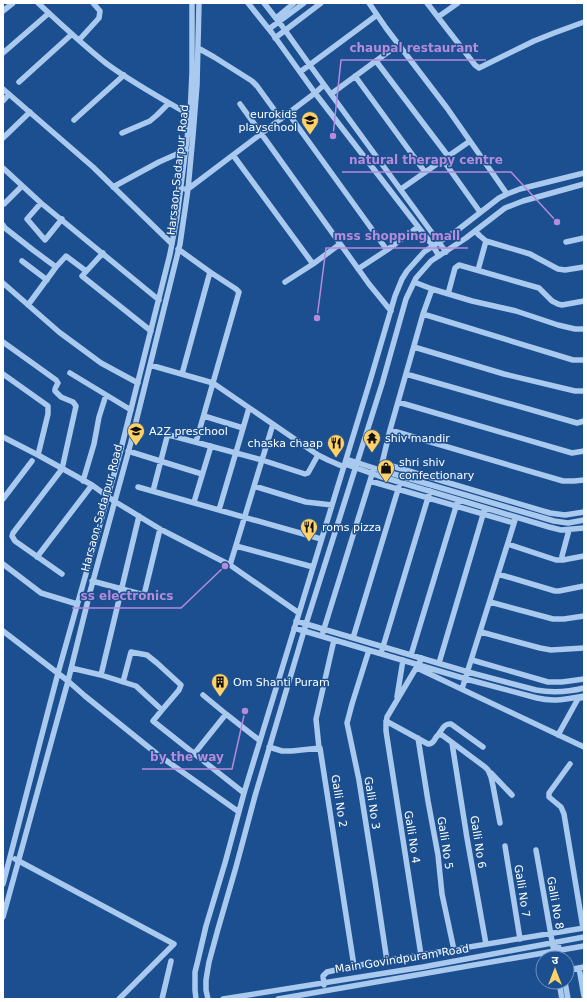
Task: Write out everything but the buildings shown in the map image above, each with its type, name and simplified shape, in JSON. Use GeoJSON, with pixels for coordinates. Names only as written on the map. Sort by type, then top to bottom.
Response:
{"type":"FeatureCollection","features":[{"type":"Feature","properties":{"kind":"street"},"geometry":{"type":"LineString","coordinates":[[3,11],[13,3]]}},
{"type":"Feature","properties":{"kind":"street"},"geometry":{"type":"LineString","coordinates":[[38,3],[98,56],[124,75],[190,115]]}},
{"type":"Feature","properties":{"kind":"street"},"geometry":{"type":"LineString","coordinates":[[79,40],[99,18],[100,11],[93,3]]}},
{"type":"Feature","properties":{"kind":"street","name":"Harsaon-Sadarpur Road"},"geometry":{"type":"LineString","coordinates":[[3,884],[58,673],[120,453],[159,300],[178,217],[190,115],[192,73],[192,3]]}},
{"type":"Feature","properties":{"kind":"street","name":"Harsaon-Sadarpur Road"},"geometry":{"type":"LineString","coordinates":[[3,917],[68,681],[92,581],[150,365],[178,249],[188,189],[197,85],[200,3]]}},
{"type":"Feature","properties":{"kind":"street"},"geometry":{"type":"LineString","coordinates":[[248,3],[433,246],[439,256]]}},
{"type":"Feature","properties":{"kind":"street"},"geometry":{"type":"LineString","coordinates":[[264,3],[446,252]]}},
{"type":"Feature","properties":{"kind":"street"},"geometry":{"type":"LineString","coordinates":[[269,29],[294,3]]}},
{"type":"Feature","properties":{"kind":"street"},"geometry":{"type":"LineString","coordinates":[[277,20],[304,3]]}},
{"type":"Feature","properties":{"kind":"street"},"geometry":{"type":"LineString","coordinates":[[275,38],[321,3]]}},
{"type":"Feature","properties":{"kind":"street"},"geometry":{"type":"LineString","coordinates":[[369,3],[447,108],[507,194]]}},
{"type":"Feature","properties":{"kind":"street"},"geometry":{"type":"LineString","coordinates":[[427,3],[475,66],[479,68],[540,39],[584,22]]}},
{"type":"Feature","properties":{"kind":"street"},"geometry":{"type":"LineString","coordinates":[[438,17],[458,3]]}},
{"type":"Feature","properties":{"kind":"street"},"geometry":{"type":"LineString","coordinates":[[3,53],[50,13]]}},
{"type":"Feature","properties":{"kind":"street"},"geometry":{"type":"LineString","coordinates":[[300,72],[377,15]]}},
{"type":"Feature","properties":{"kind":"street"},"geometry":{"type":"LineString","coordinates":[[19,82],[72,34]]}},
{"type":"Feature","properties":{"kind":"street"},"geometry":{"type":"LineString","coordinates":[[331,94],[399,44]]}},
{"type":"Feature","properties":{"kind":"street"},"geometry":{"type":"LineString","coordinates":[[198,48],[252,81],[281,118]]}},
{"type":"Feature","properties":{"kind":"street"},"geometry":{"type":"LineString","coordinates":[[376,61],[445,158],[480,212]]}},
{"type":"Feature","properties":{"kind":"street"},"geometry":{"type":"LineString","coordinates":[[74,120],[124,75]]}},
{"type":"Feature","properties":{"kind":"street"},"geometry":{"type":"LineString","coordinates":[[356,76],[425,172]]}},
{"type":"Feature","properties":{"kind":"street"},"geometry":{"type":"LineString","coordinates":[[181,188],[188,189],[316,93],[324,85]]}},
{"type":"Feature","properties":{"kind":"street"},"geometry":{"type":"LineString","coordinates":[[3,89],[93,167],[172,244]]}},
{"type":"Feature","properties":{"kind":"street"},"geometry":{"type":"LineString","coordinates":[[3,101],[9,94]]}},
{"type":"Feature","properties":{"kind":"street"},"geometry":{"type":"LineString","coordinates":[[122,133],[150,121],[169,103]]}},
{"type":"Feature","properties":{"kind":"street"},"geometry":{"type":"LineString","coordinates":[[240,104],[358,269],[391,311]]}},
{"type":"Feature","properties":{"kind":"street"},"geometry":{"type":"LineString","coordinates":[[3,138],[30,112]]}},
{"type":"Feature","properties":{"kind":"street"},"geometry":{"type":"LineString","coordinates":[[288,113],[387,250]]}},
{"type":"Feature","properties":{"kind":"street"},"geometry":{"type":"LineString","coordinates":[[401,189],[470,140]]}},
{"type":"Feature","properties":{"kind":"street"},"geometry":{"type":"LineString","coordinates":[[113,186],[186,150]]}},
{"type":"Feature","properties":{"kind":"street"},"geometry":{"type":"LineString","coordinates":[[233,155],[313,264]]}},
{"type":"Feature","properties":{"kind":"street"},"geometry":{"type":"LineString","coordinates":[[4,172],[159,300]]}},
{"type":"Feature","properties":{"kind":"street"},"geometry":{"type":"LineString","coordinates":[[196,999],[195,972],[206,926],[225,864],[238,812],[395,296],[407,271],[424,252],[459,229],[499,198],[520,189],[584,173]]}},
{"type":"Feature","properties":{"kind":"street"},"geometry":{"type":"LineString","coordinates":[[208,999],[206,980],[209,962],[269,747],[306,624],[382,384],[406,300],[414,282],[431,261],[446,252],[512,204],[584,184]]}},
{"type":"Feature","properties":{"kind":"street"},"geometry":{"type":"LineString","coordinates":[[4,204],[22,186]]}},
{"type":"Feature","properties":{"kind":"street"},"geometry":{"type":"LineString","coordinates":[[41,203],[27,219],[45,240],[62,219]]}},
{"type":"Feature","properties":{"kind":"street"},"geometry":{"type":"LineString","coordinates":[[358,269],[418,227]]}},
{"type":"Feature","properties":{"kind":"street"},"geometry":{"type":"LineString","coordinates":[[4,228],[56,267]]}},
{"type":"Feature","properties":{"kind":"street"},"geometry":{"type":"LineString","coordinates":[[475,231],[486,241],[530,254],[558,269],[565,270],[584,267]]}},
{"type":"Feature","properties":{"kind":"street"},"geometry":{"type":"LineString","coordinates":[[566,242],[584,238]]}},
{"type":"Feature","properties":{"kind":"street"},"geometry":{"type":"LineString","coordinates":[[478,270],[486,241]]}},
{"type":"Feature","properties":{"kind":"street"},"geometry":{"type":"LineString","coordinates":[[285,282],[340,244]]}},
{"type":"Feature","properties":{"kind":"street"},"geometry":{"type":"LineString","coordinates":[[178,249],[239,292],[196,442]]}},
{"type":"Feature","properties":{"kind":"street"},"geometry":{"type":"LineString","coordinates":[[103,253],[82,276],[151,330]]}},
{"type":"Feature","properties":{"kind":"street"},"geometry":{"type":"LineString","coordinates":[[28,305],[66,256],[86,271]]}},
{"type":"Feature","properties":{"kind":"street"},"geometry":{"type":"LineString","coordinates":[[22,261],[47,280]]}},
{"type":"Feature","properties":{"kind":"street"},"geometry":{"type":"LineString","coordinates":[[448,294],[456,266],[459,265],[539,288],[552,301],[558,304],[562,305],[584,301]]}},
{"type":"Feature","properties":{"kind":"street"},"geometry":{"type":"LineString","coordinates":[[182,374],[210,272]]}},
{"type":"Feature","properties":{"kind":"street"},"geometry":{"type":"LineString","coordinates":[[414,282],[448,294],[516,311],[558,325],[575,329],[584,329]]}},
{"type":"Feature","properties":{"kind":"street"},"geometry":{"type":"LineString","coordinates":[[3,283],[59,332],[101,363],[138,382]]}},
{"type":"Feature","properties":{"kind":"street"},"geometry":{"type":"LineString","coordinates":[[379,473],[423,314],[432,289]]}},
{"type":"Feature","properties":{"kind":"street"},"geometry":{"type":"LineString","coordinates":[[423,314],[573,360],[584,360]]}},
{"type":"Feature","properties":{"kind":"street"},"geometry":{"type":"LineString","coordinates":[[3,342],[56,380],[58,384],[55,392],[74,402],[76,406],[62,469],[12,536],[14,541],[62,574]]}},
{"type":"Feature","properties":{"kind":"street"},"geometry":{"type":"LineString","coordinates":[[414,347],[504,374],[575,391],[584,391]]}},
{"type":"Feature","properties":{"kind":"street"},"geometry":{"type":"LineString","coordinates":[[150,365],[213,383],[318,455],[328,460],[345,463],[554,521],[568,523],[584,520]]}},
{"type":"Feature","properties":{"kind":"street"},"geometry":{"type":"LineString","coordinates":[[70,373],[131,410]]}},
{"type":"Feature","properties":{"kind":"street"},"geometry":{"type":"LineString","coordinates":[[3,374],[48,406],[48,414],[38,455]]}},
{"type":"Feature","properties":{"kind":"street"},"geometry":{"type":"LineString","coordinates":[[406,374],[576,423],[584,421]]}},
{"type":"Feature","properties":{"kind":"street"},"geometry":{"type":"LineString","coordinates":[[83,481],[106,395]]}},
{"type":"Feature","properties":{"kind":"street"},"geometry":{"type":"LineString","coordinates":[[398,402],[572,453],[584,451]]}},
{"type":"Feature","properties":{"kind":"street"},"geometry":{"type":"LineString","coordinates":[[219,510],[249,408]]}},
{"type":"Feature","properties":{"kind":"street"},"geometry":{"type":"LineString","coordinates":[[204,416],[243,428]]}},
{"type":"Feature","properties":{"kind":"street"},"geometry":{"type":"LineString","coordinates":[[230,565],[273,424]]}},
{"type":"Feature","properties":{"kind":"street"},"geometry":{"type":"LineString","coordinates":[[390,430],[563,481],[584,480]]}},
{"type":"Feature","properties":{"kind":"street"},"geometry":{"type":"LineString","coordinates":[[153,491],[168,436],[170,435],[307,474],[318,455]]}},
{"type":"Feature","properties":{"kind":"street"},"geometry":{"type":"LineString","coordinates":[[4,439],[38,455],[92,485],[139,516],[230,565],[299,613]]}},
{"type":"Feature","properties":{"kind":"street"},"geometry":{"type":"LineString","coordinates":[[194,502],[211,446]]}},
{"type":"Feature","properties":{"kind":"street"},"geometry":{"type":"LineString","coordinates":[[128,451],[202,474]]}},
{"type":"Feature","properties":{"kind":"street"},"geometry":{"type":"LineString","coordinates":[[3,499],[32,461]]}},
{"type":"Feature","properties":{"kind":"street"},"geometry":{"type":"LineString","coordinates":[[382,463],[550,513],[565,515],[584,512]]}},
{"type":"Feature","properties":{"kind":"street"},"geometry":{"type":"LineString","coordinates":[[322,636],[373,471]]}},
{"type":"Feature","properties":{"kind":"street"},"geometry":{"type":"LineString","coordinates":[[379,473],[400,483],[549,527],[561,530],[584,528]]}},
{"type":"Feature","properties":{"kind":"street"},"geometry":{"type":"LineString","coordinates":[[370,481],[514,523]]}},
{"type":"Feature","properties":{"kind":"street"},"geometry":{"type":"LineString","coordinates":[[353,638],[400,483]]}},
{"type":"Feature","properties":{"kind":"street"},"geometry":{"type":"LineString","coordinates":[[37,556],[92,485]]}},
{"type":"Feature","properties":{"kind":"street"},"geometry":{"type":"LineString","coordinates":[[138,486],[322,539]]}},
{"type":"Feature","properties":{"kind":"street"},"geometry":{"type":"LineString","coordinates":[[254,486],[306,502],[332,505]]}},
{"type":"Feature","properties":{"kind":"street"},"geometry":{"type":"LineString","coordinates":[[380,654],[430,491]]}},
{"type":"Feature","properties":{"kind":"street"},"geometry":{"type":"LineString","coordinates":[[411,655],[458,500]]}},
{"type":"Feature","properties":{"kind":"street"},"geometry":{"type":"LineString","coordinates":[[439,664],[485,508]]}},
{"type":"Feature","properties":{"kind":"street"},"geometry":{"type":"LineString","coordinates":[[101,675],[139,516]]}},
{"type":"Feature","properties":{"kind":"street"},"geometry":{"type":"LineString","coordinates":[[462,689],[516,517]]}},
{"type":"Feature","properties":{"kind":"street"},"geometry":{"type":"LineString","coordinates":[[92,581],[146,595],[160,528]]}},
{"type":"Feature","properties":{"kind":"street"},"geometry":{"type":"LineString","coordinates":[[562,556],[569,530]]}},
{"type":"Feature","properties":{"kind":"street"},"geometry":{"type":"LineString","coordinates":[[508,544],[556,560],[584,556]]}},
{"type":"Feature","properties":{"kind":"street"},"geometry":{"type":"LineString","coordinates":[[236,546],[313,568]]}},
{"type":"Feature","properties":{"kind":"street"},"geometry":{"type":"LineString","coordinates":[[3,564],[41,593],[77,604]]}},
{"type":"Feature","properties":{"kind":"street"},"geometry":{"type":"LineString","coordinates":[[498,574],[555,591],[584,586]]}},
{"type":"Feature","properties":{"kind":"street"},"geometry":{"type":"LineString","coordinates":[[490,602],[553,618],[564,619],[584,616]]}},
{"type":"Feature","properties":{"kind":"street"},"geometry":{"type":"LineString","coordinates":[[296,621],[439,664],[542,691],[567,691],[584,688]]}},
{"type":"Feature","properties":{"kind":"street"},"geometry":{"type":"LineString","coordinates":[[294,628],[403,660],[584,747]]}},
{"type":"Feature","properties":{"kind":"street"},"geometry":{"type":"LineString","coordinates":[[3,631],[58,673],[158,754],[238,812]]}},
{"type":"Feature","properties":{"kind":"street"},"geometry":{"type":"LineString","coordinates":[[481,632],[551,650],[584,648]]}},
{"type":"Feature","properties":{"kind":"street","name":"Galli No 2"},"geometry":{"type":"LineString","coordinates":[[334,640],[316,719],[319,748],[354,966]]}},
{"type":"Feature","properties":{"kind":"street","name":"Galli No 3"},"geometry":{"type":"LineString","coordinates":[[369,650],[347,723],[359,780],[387,961]]}},
{"type":"Feature","properties":{"kind":"street"},"geometry":{"type":"LineString","coordinates":[[123,682],[131,652],[147,655],[158,663],[181,685],[179,690],[153,721],[244,793]]}},
{"type":"Feature","properties":{"kind":"street"},"geometry":{"type":"LineString","coordinates":[[422,658],[386,721],[427,744],[434,742],[436,736],[445,725],[451,724],[483,747]]}},
{"type":"Feature","properties":{"kind":"street"},"geometry":{"type":"LineString","coordinates":[[397,702],[403,660]]}},
{"type":"Feature","properties":{"kind":"street"},"geometry":{"type":"LineString","coordinates":[[472,660],[548,682],[584,679]]}},
{"type":"Feature","properties":{"kind":"street"},"geometry":{"type":"LineString","coordinates":[[417,666],[543,699],[555,700],[582,697]]}},
{"type":"Feature","properties":{"kind":"street"},"geometry":{"type":"LineString","coordinates":[[71,668],[101,675],[136,686],[162,710]]}},
{"type":"Feature","properties":{"kind":"street"},"geometry":{"type":"LineString","coordinates":[[203,695],[259,740]]}},
{"type":"Feature","properties":{"kind":"street"},"geometry":{"type":"LineString","coordinates":[[558,735],[582,697]]}},
{"type":"Feature","properties":{"kind":"street"},"geometry":{"type":"LineString","coordinates":[[194,754],[226,714]]}},
{"type":"Feature","properties":{"kind":"street","name":"Galli No 4"},"geometry":{"type":"LineString","coordinates":[[386,721],[386,731],[421,956]]}},
{"type":"Feature","properties":{"kind":"street"},"geometry":{"type":"LineString","coordinates":[[438,735],[442,735],[485,767],[512,795]]}},
{"type":"Feature","properties":{"kind":"street","name":"Galli No 5"},"geometry":{"type":"LineString","coordinates":[[418,738],[438,855],[442,894],[454,950]]}},
{"type":"Feature","properties":{"kind":"street","name":"Galli No 6"},"geometry":{"type":"LineString","coordinates":[[452,743],[468,845],[486,944]]}},
{"type":"Feature","properties":{"kind":"street"},"geometry":{"type":"LineString","coordinates":[[269,747],[282,751],[320,748]]}},
{"type":"Feature","properties":{"kind":"street"},"geometry":{"type":"LineString","coordinates":[[324,991],[323,976],[327,972],[354,966],[584,928],[564,814],[561,807],[549,797],[549,793],[570,764]]}},
{"type":"Feature","properties":{"kind":"street"},"geometry":{"type":"LineString","coordinates":[[488,770],[493,786],[500,823]]}},
{"type":"Feature","properties":{"kind":"street","name":"Galli No 7"},"geometry":{"type":"LineString","coordinates":[[505,846],[520,938]]}},
{"type":"Feature","properties":{"kind":"street","name":"Galli No 8"},"geometry":{"type":"LineString","coordinates":[[536,850],[551,934],[555,942],[556,950]]}},
{"type":"Feature","properties":{"kind":"street"},"geometry":{"type":"LineString","coordinates":[[10,856],[174,944],[119,999]]}},
{"type":"Feature","properties":{"kind":"street","name":"Main Govindpuram Road"},"geometry":{"type":"LineString","coordinates":[[223,999],[423,967],[584,937]]}},
{"type":"Feature","properties":{"kind":"street","name":"Main Govindpuram Road"},"geometry":{"type":"LineString","coordinates":[[556,950],[584,946]]}},
{"type":"Feature","properties":{"kind":"street","name":"Main Govindpuram Road"},"geometry":{"type":"LineString","coordinates":[[278,999],[535,954]]}},
{"type":"Feature","properties":{"kind":"street"},"geometry":{"type":"LineString","coordinates":[[162,999],[171,961]]}},
{"type":"Feature","properties":{"kind":"street"},"geometry":{"type":"LineString","coordinates":[[581,968],[584,996]]}},
{"type":"Feature","properties":{"kind":"place","name":"eurokids playschool"},"geometry":{"type":"Point","coordinates":[310,135]}},
{"type":"Feature","properties":{"kind":"place","name":"chaupal restaurant"},"geometry":{"type":"Point","coordinates":[333,136]}},
{"type":"Feature","properties":{"kind":"place","name":"natural therapy centre"},"geometry":{"type":"Point","coordinates":[557,222]}},
{"type":"Feature","properties":{"kind":"place","name":"mss shopping mall"},"geometry":{"type":"Point","coordinates":[317,318]}},
{"type":"Feature","properties":{"kind":"place","name":"A2Z preschool"},"geometry":{"type":"Point","coordinates":[136,446]}},
{"type":"Feature","properties":{"kind":"place","name":"shiv mandir"},"geometry":{"type":"Point","coordinates":[372,453]}},
{"type":"Feature","properties":{"kind":"place","name":"chaska chaap"},"geometry":{"type":"Point","coordinates":[336,458]}},
{"type":"Feature","properties":{"kind":"place","name":"shri shiv confectionary"},"geometry":{"type":"Point","coordinates":[386,483]}},
{"type":"Feature","properties":{"kind":"place","name":"roms pizza"},"geometry":{"type":"Point","coordinates":[309,542]}},
{"type":"Feature","properties":{"kind":"place","name":"ss electronics"},"geometry":{"type":"Point","coordinates":[225,566]}},
{"type":"Feature","properties":{"kind":"place","name":"Om Shanti Puram"},"geometry":{"type":"Point","coordinates":[220,697]}},
{"type":"Feature","properties":{"kind":"place","name":"by the way"},"geometry":{"type":"Point","coordinates":[245,711]}}]}
